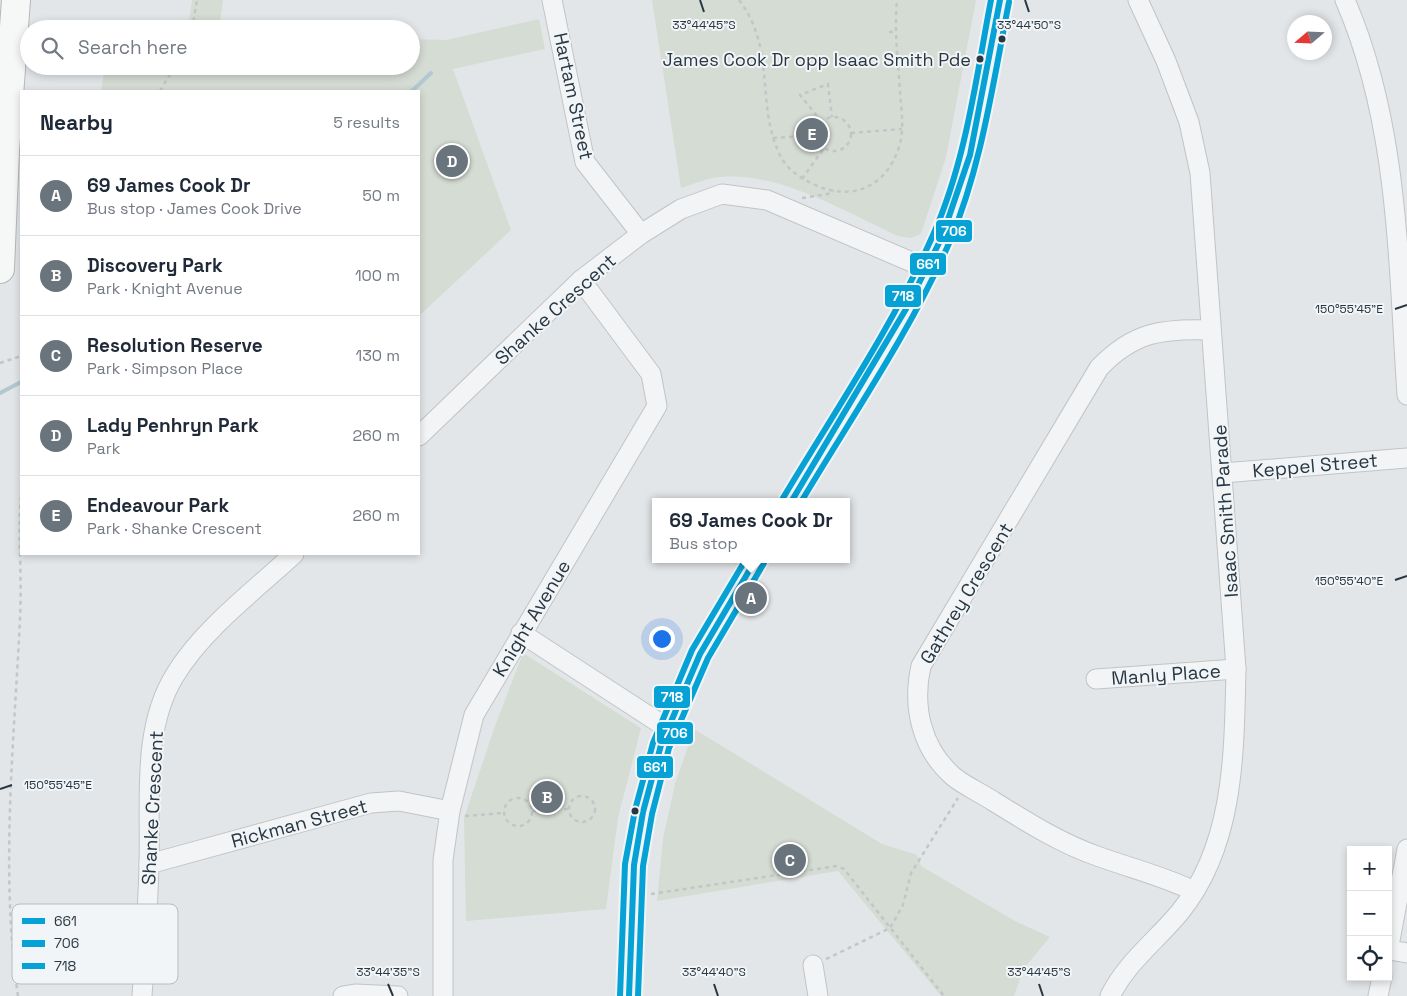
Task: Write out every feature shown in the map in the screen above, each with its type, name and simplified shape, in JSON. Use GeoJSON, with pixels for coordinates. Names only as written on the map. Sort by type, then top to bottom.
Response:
{"type":"FeatureCollection","features":[{"type":"Feature","properties":{"kind":"highway"},"geometry":{"type":"LineString","coordinates":[[0,269],[5,151],[16,0]]}},
{"type":"Feature","properties":{"kind":"street","name":"Hartam Street"},"geometry":{"type":"LineString","coordinates":[[552,0],[585,162],[642,234]]}},
{"type":"Feature","properties":{"kind":"street"},"geometry":{"type":"LineString","coordinates":[[793,498],[906,310],[928,269],[951,213],[970,155],[1000,0]]}},
{"type":"Feature","properties":{"kind":"street","name":"Isaac Smith Parade"},"geometry":{"type":"LineString","coordinates":[[1110,996],[1138,954],[1180,912],[1194,891],[1214,849],[1230,798],[1234,750],[1236,669],[1223,472],[1211,330],[1205,216],[1196,143],[1166,61],[1138,0]]}},
{"type":"Feature","properties":{"kind":"street"},"geometry":{"type":"LineString","coordinates":[[1345,0],[1378,97],[1389,163],[1402,257],[1407,395]]}},
{"type":"Feature","properties":{"kind":"street","name":"Shanke Crescent"},"geometry":{"type":"LineString","coordinates":[[420,435],[581,280],[642,234],[681,209],[722,194],[767,200],[928,269]]}},
{"type":"Feature","properties":{"kind":"street","name":"Knight Avenue"},"geometry":{"type":"LineString","coordinates":[[443,996],[443,860],[449,814],[474,715],[657,406],[651,374],[581,280]]}},
{"type":"Feature","properties":{"kind":"street","name":"Gathrey Crescent"},"geometry":{"type":"LineString","coordinates":[[1194,891],[1165,878],[1097,856],[1068,844],[1038,829],[942,766],[925,737],[918,704],[917,683],[921,666],[1100,368],[1113,354],[1132,340],[1148,334],[1211,330]]}},
{"type":"Feature","properties":{"kind":"street","name":"Keppel Street"},"geometry":{"type":"LineString","coordinates":[[1223,472],[1407,458]]}},
{"type":"Feature","properties":{"kind":"street","name":"Shanke Crescent"},"geometry":{"type":"LineString","coordinates":[[147,904],[150,768],[155,729],[162,703],[174,676],[200,641],[293,555]]}},
{"type":"Feature","properties":{"kind":"street"},"geometry":{"type":"LineString","coordinates":[[629,996],[631,897],[638,838],[667,728],[700,654],[754,563]]}},
{"type":"Feature","properties":{"kind":"street"},"geometry":{"type":"LineString","coordinates":[[521,633],[667,728]]}},
{"type":"Feature","properties":{"kind":"street","name":"Manly Place"},"geometry":{"type":"LineString","coordinates":[[1096,679],[1236,669]]}},
{"type":"Feature","properties":{"kind":"street","name":"Rickman Street"},"geometry":{"type":"LineString","coordinates":[[149,864],[371,803],[399,801],[449,814]]}},
{"type":"Feature","properties":{"kind":"street"},"geometry":{"type":"LineString","coordinates":[[1391,936],[1407,849]]}},
{"type":"Feature","properties":{"kind":"street"},"geometry":{"type":"LineString","coordinates":[[1392,951],[1407,953]]}},
{"type":"Feature","properties":{"kind":"street"},"geometry":{"type":"LineString","coordinates":[[814,965],[818,996]]}},
{"type":"Feature","properties":{"kind":"street"},"geometry":{"type":"LineString","coordinates":[[1378,996],[1381,981]]}},
{"type":"Feature","properties":{"kind":"street"},"geometry":{"type":"LineString","coordinates":[[343,996],[355,994],[398,996]]}},
{"type":"Feature","properties":{"kind":"path"},"geometry":{"type":"LineString","coordinates":[[194,20],[197,0]]}},
{"type":"Feature","properties":{"kind":"path"},"geometry":{"type":"LineString","coordinates":[[739,0],[753,21],[758,36],[774,138],[785,164],[791,172],[802,179],[834,191],[859,191],[879,178],[895,158],[901,142],[902,129],[896,32],[897,0]]}},
{"type":"Feature","properties":{"kind":"path"},"geometry":{"type":"LineString","coordinates":[[888,32],[896,32]]}},
{"type":"Feature","properties":{"kind":"path"},"geometry":{"type":"LineString","coordinates":[[161,90],[170,75]]}},
{"type":"Feature","properties":{"kind":"path"},"geometry":{"type":"LineString","coordinates":[[822,122],[800,95],[828,84],[832,117]]}},
{"type":"Feature","properties":{"kind":"path"},"geometry":{"type":"LineString","coordinates":[[832,117],[845,121],[851,133],[850,140],[844,148],[833,151],[824,148],[817,135],[818,128],[822,122],[832,117]]}},
{"type":"Feature","properties":{"kind":"path"},"geometry":{"type":"LineString","coordinates":[[851,133],[902,129]]}},
{"type":"Feature","properties":{"kind":"path"},"geometry":{"type":"LineString","coordinates":[[774,138],[817,135]]}},
{"type":"Feature","properties":{"kind":"path"},"geometry":{"type":"LineString","coordinates":[[802,179],[824,148]]}},
{"type":"Feature","properties":{"kind":"path"},"geometry":{"type":"LineString","coordinates":[[802,198],[828,194],[834,191]]}},
{"type":"Feature","properties":{"kind":"path"},"geometry":{"type":"LineString","coordinates":[[0,363],[20,356]]}},
{"type":"Feature","properties":{"kind":"path"},"geometry":{"type":"LineString","coordinates":[[12,964],[10,953],[7,806],[20,617],[21,555]]}},
{"type":"Feature","properties":{"kind":"path"},"geometry":{"type":"LineString","coordinates":[[814,965],[890,928],[903,905],[911,873],[967,784]]}},
{"type":"Feature","properties":{"kind":"path"},"geometry":{"type":"LineString","coordinates":[[581,796],[592,800],[595,809],[592,817],[585,822],[572,818],[569,809],[571,802],[581,796]]}},
{"type":"Feature","properties":{"kind":"path"},"geometry":{"type":"LineString","coordinates":[[514,798],[528,802],[532,811],[530,820],[519,826],[510,824],[504,813],[506,804],[514,798]]}},
{"type":"Feature","properties":{"kind":"path"},"geometry":{"type":"LineString","coordinates":[[532,811],[569,809]]}},
{"type":"Feature","properties":{"kind":"path"},"geometry":{"type":"LineString","coordinates":[[449,814],[504,813]]}},
{"type":"Feature","properties":{"kind":"path"},"geometry":{"type":"LineString","coordinates":[[651,894],[838,866],[844,869],[944,996]]}},
{"type":"Feature","properties":{"kind":"shaded area"},"geometry":{"type":"Polygon","coordinates":[[[192,0],[223,0],[220,20],[189,20],[192,0]]]}},
{"type":"Feature","properties":{"kind":"shaded area"},"geometry":{"type":"Polygon","coordinates":[[[652,0],[976,0],[946,157],[921,234],[910,238],[898,236],[835,205],[789,187],[767,181],[744,177],[721,177],[681,188],[652,0]]]}},
{"type":"Feature","properties":{"kind":"shaded area"},"geometry":{"type":"Polygon","coordinates":[[[539,19],[545,49],[453,69],[511,230],[420,315],[420,90],[101,90],[104,75],[420,75],[420,39],[447,40],[539,19]]]}},
{"type":"Feature","properties":{"kind":"shaded area"},"geometry":{"type":"Polygon","coordinates":[[[523,653],[641,728],[618,818],[606,909],[466,921],[464,818],[495,726],[523,653]]]}},
{"type":"Feature","properties":{"kind":"shaded area"},"geometry":{"type":"Polygon","coordinates":[[[694,729],[882,844],[917,855],[921,866],[1015,921],[1050,937],[1024,968],[1014,996],[941,996],[838,871],[657,901],[663,838],[675,784],[694,729]]]}},
{"type":"Feature","properties":{"kind":"waterway"},"geometry":{"type":"LineString","coordinates":[[413,90],[431,73]]}},
{"type":"Feature","properties":{"kind":"waterway"},"geometry":{"type":"LineString","coordinates":[[0,393],[20,383]]}},
{"type":"Feature","properties":{"kind":"transit line","name":"718"},"geometry":{"type":"LineString","coordinates":[[783,498],[882,335],[933,235],[954,178],[962,149],[991,0]]}},
{"type":"Feature","properties":{"kind":"transit line","name":"661"},"geometry":{"type":"LineString","coordinates":[[793,498],[906,309],[942,237],[970,155],[1000,0]]}},
{"type":"Feature","properties":{"kind":"transit line","name":"706"},"geometry":{"type":"LineString","coordinates":[[803,498],[899,341],[950,241],[979,153],[1009,2]]}},
{"type":"Feature","properties":{"kind":"transit line","name":"718"},"geometry":{"type":"LineString","coordinates":[[620,996],[625,864],[635,810],[653,743],[692,650],[744,563]]}},
{"type":"Feature","properties":{"kind":"transit line","name":"661"},"geometry":{"type":"LineString","coordinates":[[629,996],[634,865],[643,812],[661,745],[700,654],[754,563]]}},
{"type":"Feature","properties":{"kind":"transit line","name":"706"},"geometry":{"type":"LineString","coordinates":[[638,996],[643,866],[652,814],[669,748],[708,658],[764,563]]}},
{"type":"Feature","properties":{"kind":"place","name":"James Cook Dr opp Isaac Smith Pde"},"geometry":{"type":"Point","coordinates":[980,59]}},
{"type":"Feature","properties":{"kind":"place","name":"Endeavour Park"},"geometry":{"type":"Point","coordinates":[812,134]}},
{"type":"Feature","properties":{"kind":"place","name":"Lady Penhryn Park"},"geometry":{"type":"Point","coordinates":[452,161]}},
{"type":"Feature","properties":{"kind":"place","name":"69 James Cook Dr"},"geometry":{"type":"Point","coordinates":[751,598]}},
{"type":"Feature","properties":{"kind":"place","name":"Discovery Park"},"geometry":{"type":"Point","coordinates":[547,797]}},
{"type":"Feature","properties":{"kind":"place","name":"Resolution Reserve"},"geometry":{"type":"Point","coordinates":[790,860]}}]}
